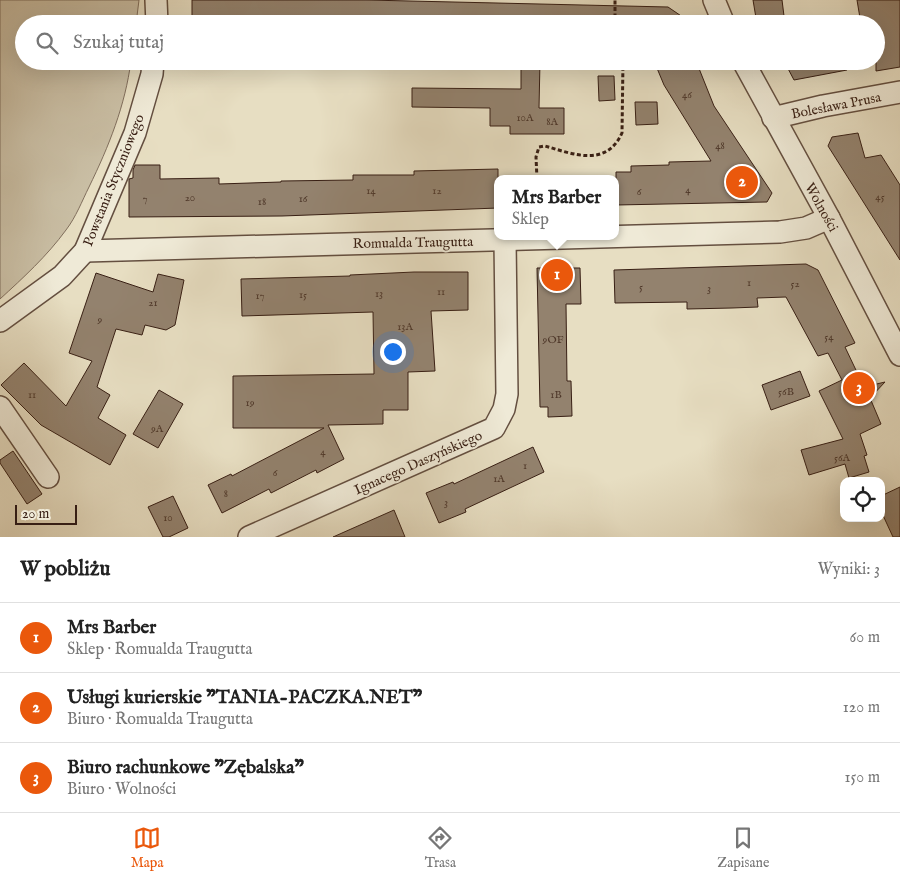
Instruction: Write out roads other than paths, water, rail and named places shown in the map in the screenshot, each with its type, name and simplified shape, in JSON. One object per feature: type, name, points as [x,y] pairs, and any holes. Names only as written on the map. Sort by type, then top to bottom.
[{"type":"street","points":[[156,0],[156,15]]},
{"type":"street","points":[[714,0],[720,15]]},
{"type":"street","name":"Powstania Styczniowego","points":[[0,321],[62,276],[85,251],[135,133],[152,70]]},
{"type":"street","name":"Wolności","points":[[748,70],[829,218],[900,354]]},
{"type":"street","name":"Bolesława Prusa","points":[[773,118],[823,106],[900,92]]},
{"type":"street","name":"Romualda Traugutta","points":[[619,237],[780,232],[806,228],[829,218]]},
{"type":"street","name":"Romualda Traugutta","points":[[85,251],[505,240]]},
{"type":"street","name":"Ignacego Daszyńskiego","points":[[249,537],[494,428],[504,409],[507,394],[505,240]]},
{"type":"street","points":[[0,407],[48,477]]},
{"type":"place","name":"Usługi kurierskie \"TANIA-PACZKA.NET\"","points":[[742,182]]},
{"type":"place","name":"Mrs Barber","points":[[557,275]]},
{"type":"place","name":"Biuro rachunkowe \"Zębalska\"","points":[[859,388]]}]
